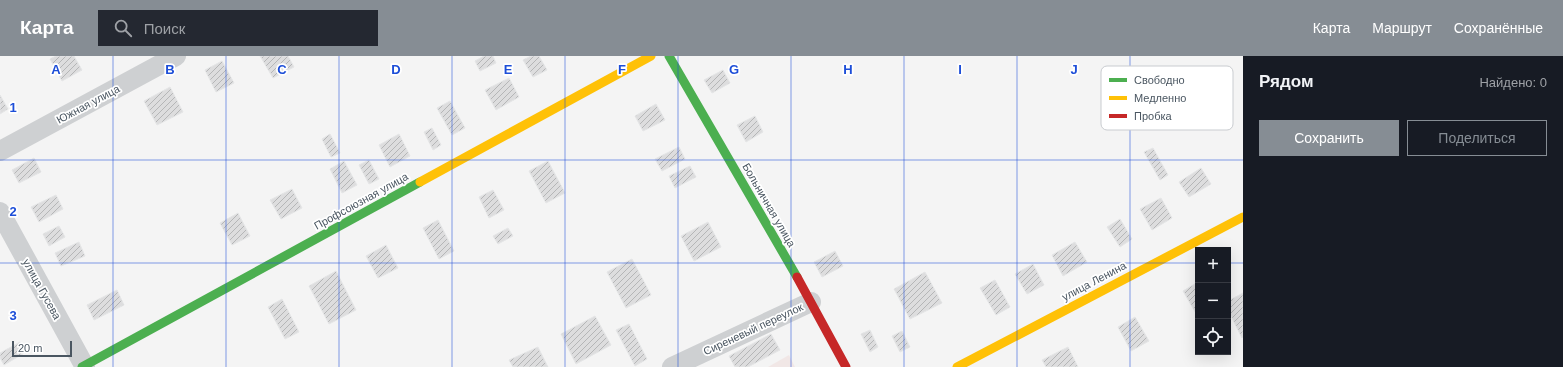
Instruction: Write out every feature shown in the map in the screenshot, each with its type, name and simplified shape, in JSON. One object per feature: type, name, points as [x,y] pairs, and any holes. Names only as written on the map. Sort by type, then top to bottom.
[{"type":"street","name":"Южная улица","points":[[0,151],[176,56]]},
{"type":"street","name":"Профсоюзная улица","points":[[84,367],[651,56]]},
{"type":"street","name":"Больничная улица","points":[[669,56],[812,302],[846,367]]},
{"type":"street","name":"улица Гусева","points":[[0,212],[84,367]]},
{"type":"street","name":"улица Ленина","points":[[957,367],[1243,217]]},
{"type":"street","name":"Сиреневый переулок","points":[[672,367],[812,302]]},
{"type":"shaded area","points":[[789,355],[795,367],[768,367]]},
{"type":"building","points":[[56,56],[74,56],[82,70],[62,81],[50,59]]},
{"type":"building","points":[[260,56],[288,56],[294,67],[273,78]]},
{"type":"building","points":[[484,56],[493,56],[496,63],[480,71],[475,61]]},
{"type":"building","points":[[531,56],[539,56],[547,70],[533,77],[523,60]]},
{"type":"building","points":[[222,61],[234,83],[216,92],[205,70]]},
{"type":"building","points":[[723,70],[730,83],[712,93],[704,80]]},
{"type":"building","points":[[509,78],[519,97],[496,110],[485,90]]},
{"type":"building","points":[[170,87],[183,112],[157,125],[144,101]]},
{"type":"building","points":[[0,95],[8,109],[0,114]]},
{"type":"building","points":[[450,101],[465,128],[452,135],[437,108]]},
{"type":"building","points":[[656,104],[665,120],[643,131],[635,116]]},
{"type":"building","points":[[755,116],[763,132],[746,142],[737,125]]},
{"type":"building","points":[[432,128],[441,145],[433,150],[424,132]]},
{"type":"building","points":[[330,134],[340,153],[331,157],[322,139]]},
{"type":"building","points":[[399,134],[410,156],[390,167],[379,145]]},
{"type":"building","points":[[679,147],[685,159],[662,171],[655,159]]},
{"type":"building","points":[[1153,148],[1168,175],[1160,180],[1144,152]]},
{"type":"building","points":[[34,158],[41,172],[19,183],[12,170]]},
{"type":"building","points":[[369,160],[379,179],[369,184],[359,165]]},
{"type":"building","points":[[344,161],[357,185],[342,193],[330,169]]},
{"type":"building","points":[[548,161],[565,193],[546,203],[529,171]]},
{"type":"building","points":[[690,166],[696,177],[675,188],[669,176]]},
{"type":"building","points":[[1201,168],[1211,184],[1189,197],[1179,182]]},
{"type":"building","points":[[292,189],[302,208],[281,219],[270,200]]},
{"type":"building","points":[[493,190],[504,210],[489,218],[479,197]]},
{"type":"building","points":[[56,195],[63,209],[39,222],[31,207]]},
{"type":"building","points":[[1161,198],[1172,218],[1152,230],[1140,209]]},
{"type":"building","points":[[238,213],[250,236],[232,245],[220,223]]},
{"type":"building","points":[[1120,219],[1132,239],[1120,247],[1107,227]]},
{"type":"building","points":[[438,220],[454,251],[439,259],[423,228]]},
{"type":"building","points":[[708,222],[721,247],[694,261],[681,236]]},
{"type":"building","points":[[59,226],[65,237],[49,246],[43,234]]},
{"type":"building","points":[[508,228],[513,236],[498,244],[493,236]]},
{"type":"building","points":[[79,242],[85,256],[61,266],[55,253]]},
{"type":"building","points":[[1075,242],[1087,262],[1063,276],[1052,255]]},
{"type":"building","points":[[386,245],[398,268],[378,278],[366,256]]},
{"type":"building","points":[[835,251],[843,266],[822,277],[814,262]]},
{"type":"building","points":[[632,259],[651,295],[626,308],[607,272]]},
{"type":"building","points":[[1033,264],[1044,285],[1027,294],[1015,274]]},
{"type":"building","points":[[336,271],[356,310],[329,324],[309,286]]},
{"type":"building","points":[[925,272],[942,303],[910,319],[894,289]]},
{"type":"building","points":[[995,280],[1010,307],[996,315],[980,288]]},
{"type":"building","points":[[1195,284],[1195,312],[1183,291]]},
{"type":"building","points":[[117,290],[124,305],[94,320],[87,305]]},
{"type":"building","points":[[1243,293],[1242,338],[1231,316],[1231,299]]},
{"type":"building","points":[[282,299],[299,332],[285,339],[268,307]]},
{"type":"building","points":[[595,316],[611,345],[576,364],[561,334]]},
{"type":"building","points":[[1135,317],[1149,341],[1131,351],[1118,327]]},
{"type":"building","points":[[629,324],[647,359],[635,366],[616,330]]},
{"type":"building","points":[[870,330],[878,347],[870,352],[861,334]]},
{"type":"building","points":[[902,331],[910,347],[900,352],[892,336]]},
{"type":"building","points":[[771,334],[780,350],[748,367],[735,367],[729,356]]},
{"type":"building","points":[[20,342],[26,352],[4,365],[0,358],[0,353]]},
{"type":"building","points":[[538,347],[548,367],[513,367],[509,360]]},
{"type":"building","points":[[1068,347],[1078,367],[1046,367],[1042,360]]},
{"type":"traffic: fast","points":[[669,56],[797,277]]},
{"type":"traffic: fast","points":[[82,367],[420,182]]},
{"type":"traffic: slow","points":[[420,182],[651,56]]},
{"type":"traffic: slow","points":[[957,367],[1243,217]]},
{"type":"traffic: jam","points":[[797,277],[846,367]]}]
